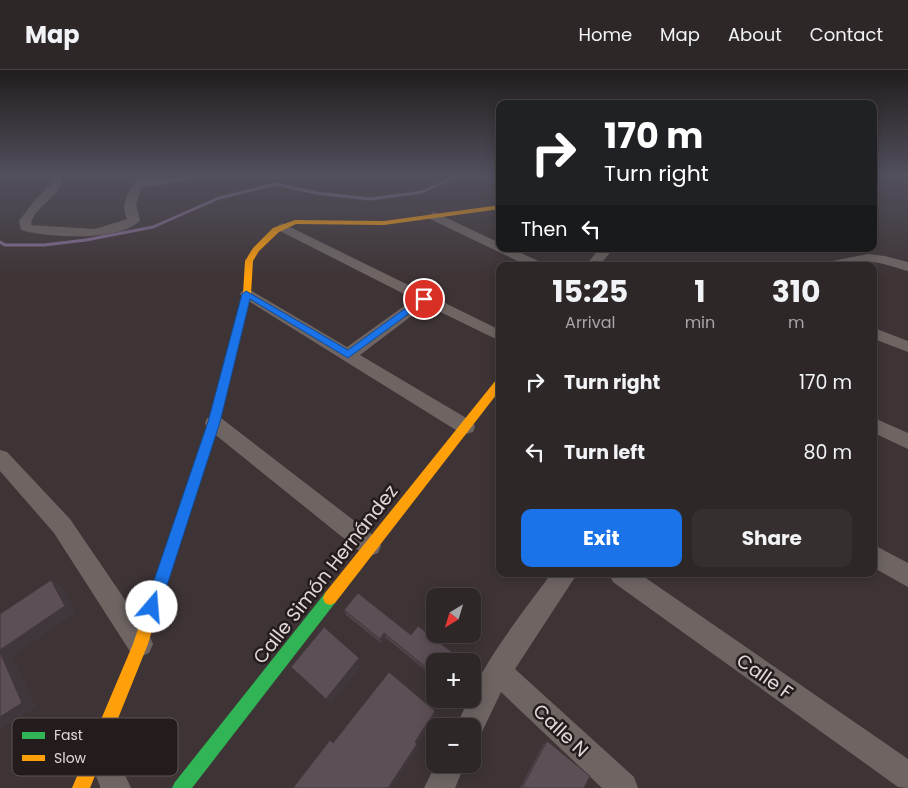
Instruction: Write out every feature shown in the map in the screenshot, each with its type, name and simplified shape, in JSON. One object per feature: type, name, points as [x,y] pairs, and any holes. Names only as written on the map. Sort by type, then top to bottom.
[{"type":"street","points":[[33,210],[24,221],[25,227],[34,230],[96,233],[130,224],[134,220],[131,216],[130,210]]},
{"type":"street","points":[[110,718],[140,644],[214,422],[246,294],[249,261],[265,241],[282,227],[295,222],[384,223],[482,210]]},
{"type":"street","points":[[434,216],[496,246]]},
{"type":"street","points":[[282,227],[496,334]]},
{"type":"street","points":[[509,252],[530,262]]},
{"type":"street","points":[[595,262],[604,252]]},
{"type":"street","points":[[844,262],[865,257],[889,260],[908,267]]},
{"type":"street","points":[[246,294],[466,427]]},
{"type":"street","points":[[348,355],[424,299]]},
{"type":"street","points":[[877,334],[908,347]]},
{"type":"street","name":"Calle Simón Hernández","points":[[180,788],[496,388]]},
{"type":"street","points":[[214,422],[370,546]]},
{"type":"street","points":[[877,426],[908,441]]},
{"type":"street","points":[[0,458],[62,526],[140,644]]},
{"type":"street","points":[[877,558],[908,576]]},
{"type":"street","points":[[474,718],[498,671],[563,577]]},
{"type":"street","name":"Calle F","points":[[625,577],[908,777]]},
{"type":"street","name":"Calle N","points":[[498,671],[623,788]]},
{"type":"street","points":[[439,788],[446,773]]},
{"type":"street","points":[[81,788],[86,776]]},
{"type":"street","points":[[110,776],[116,788]]},
{"type":"street","points":[[907,788],[908,783]]},
{"type":"building","points":[[51,580],[65,606],[0,650],[0,614]]},
{"type":"building","points":[[358,593],[411,635],[418,626],[426,632],[426,643],[440,643],[453,653],[426,653],[426,668],[384,633],[380,639],[344,610]]},
{"type":"building","points":[[324,627],[359,658],[326,699],[291,667]]},
{"type":"building","points":[[0,652],[22,703],[0,717]]},
{"type":"building","points":[[389,672],[426,703],[426,708],[431,708],[435,711],[430,718],[426,718],[426,725],[415,742],[417,744],[388,788],[293,788],[330,740],[333,743]]},
{"type":"building","points":[[547,741],[590,776],[584,788],[522,788]]},
{"type":"waterway","points":[[0,242],[5,245],[44,245],[86,240],[153,227],[193,210]]},
{"type":"traffic: fast","points":[[151,610],[219,405]]},
{"type":"traffic: fast","points":[[181,788],[330,598]]},
{"type":"traffic: slow","points":[[219,405],[247,294],[249,261],[256,250],[276,230],[295,222],[384,223],[482,210]]},
{"type":"traffic: slow","points":[[330,598],[496,388]]},
{"type":"traffic: slow","points":[[110,718],[140,644],[151,610]]},
{"type":"traffic: slow","points":[[81,788],[86,776]]},
{"type":"route","points":[[152,607],[214,422],[246,294],[348,355],[424,299]]}]
